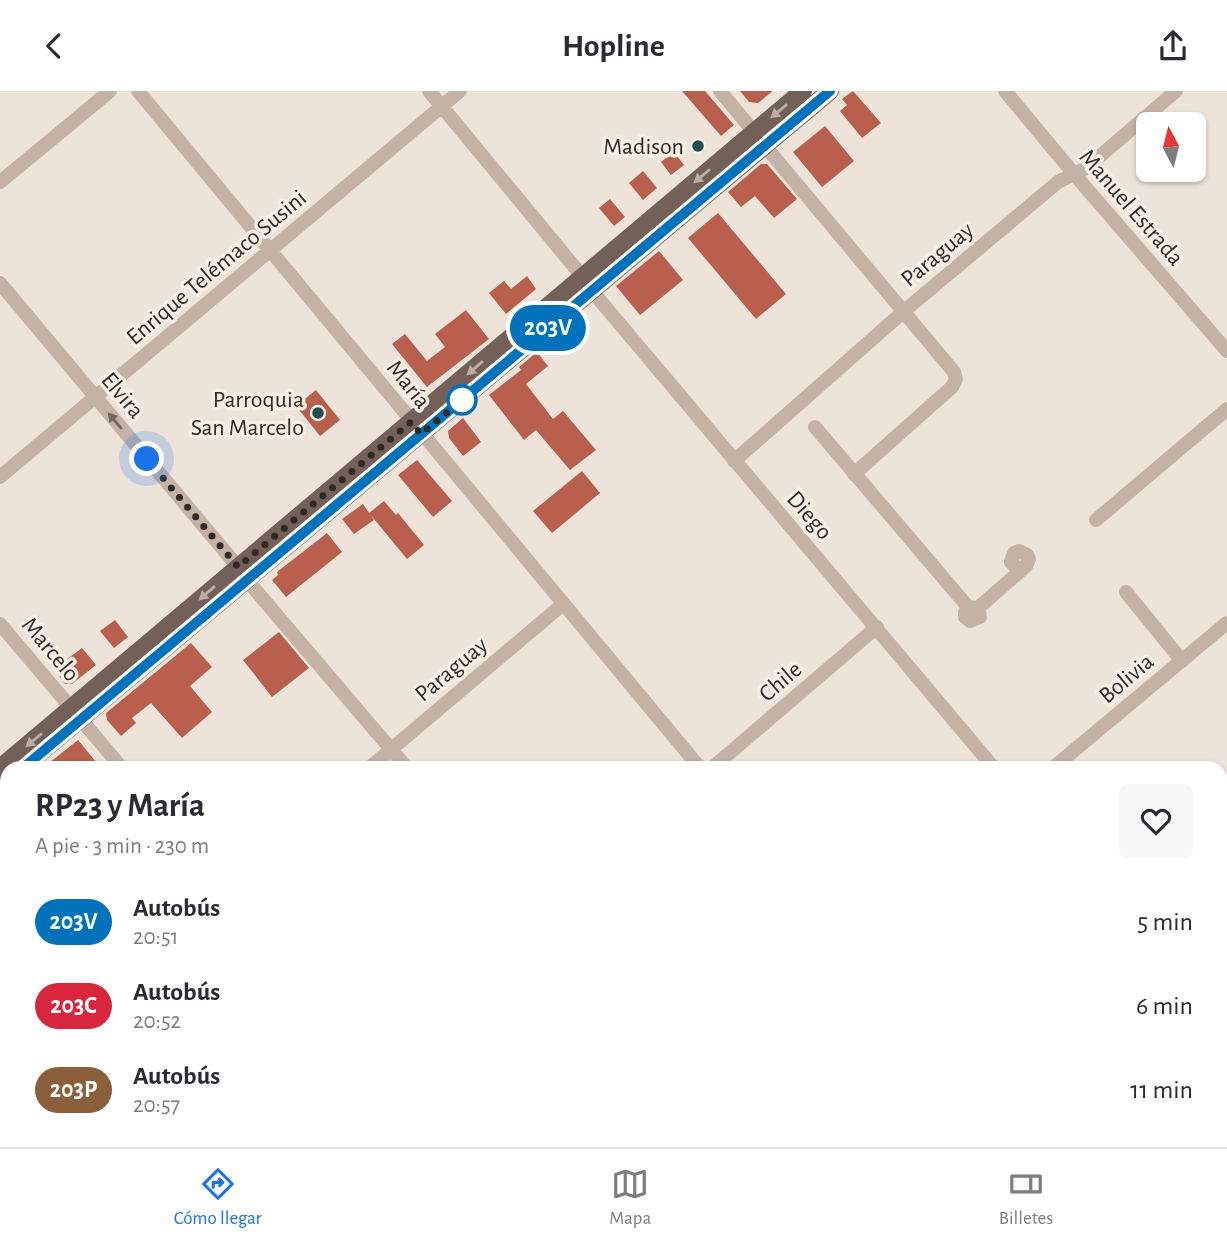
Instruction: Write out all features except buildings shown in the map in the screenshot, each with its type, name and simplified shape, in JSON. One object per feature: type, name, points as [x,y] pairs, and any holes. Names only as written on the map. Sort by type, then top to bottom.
[{"type":"main road","points":[[30,761],[77,714],[242,573],[416,428],[592,291],[760,139],[803,91]]},
{"type":"main road","points":[[416,428],[582,276],[760,139],[830,91]]},
{"type":"main road","points":[[10,761],[77,714]]},
{"type":"street","points":[[0,183],[110,91]]},
{"type":"street","name":"María","points":[[138,91],[694,761]]},
{"type":"street","points":[[429,91],[582,276]]},
{"type":"street","name":"Enrique Telémaco Susini","points":[[0,477],[460,91]]},
{"type":"street","points":[[720,91],[954,372],[956,379],[952,387],[854,474]]},
{"type":"street","name":"Manuel Estrada","points":[[1005,91],[1074,174],[1225,344]]},
{"type":"street","name":"Paraguay","points":[[734,461],[903,312],[1058,182],[1086,168],[1176,91]]},
{"type":"street","name":"Elvira","points":[[0,283],[401,761]]},
{"type":"street","name":"Diego","points":[[592,291],[988,761]]},
{"type":"street","points":[[1096,520],[1227,409]]},
{"type":"street","points":[[815,427],[973,608],[1019,571]]},
{"type":"street","points":[[1126,592],[1182,661]]},
{"type":"street","name":"Paraguay","points":[[378,761],[562,605]]},
{"type":"street","name":"Bolivia","points":[[1061,761],[1227,623]]},
{"type":"street","name":"Marcelo","points":[[0,624],[116,761]]},
{"type":"street","name":"Chile","points":[[720,761],[877,627]]},
{"type":"bus line","name":"203V","points":[[31,761],[830,91]]},
{"type":"place","name":"Madison","points":[[698,146]]},
{"type":"place","name":"Parroquia San Marcelo","points":[[318,413]]},
{"type":"route","points":[[147,459],[238,567],[411,422],[421,434],[462,400]]}]
